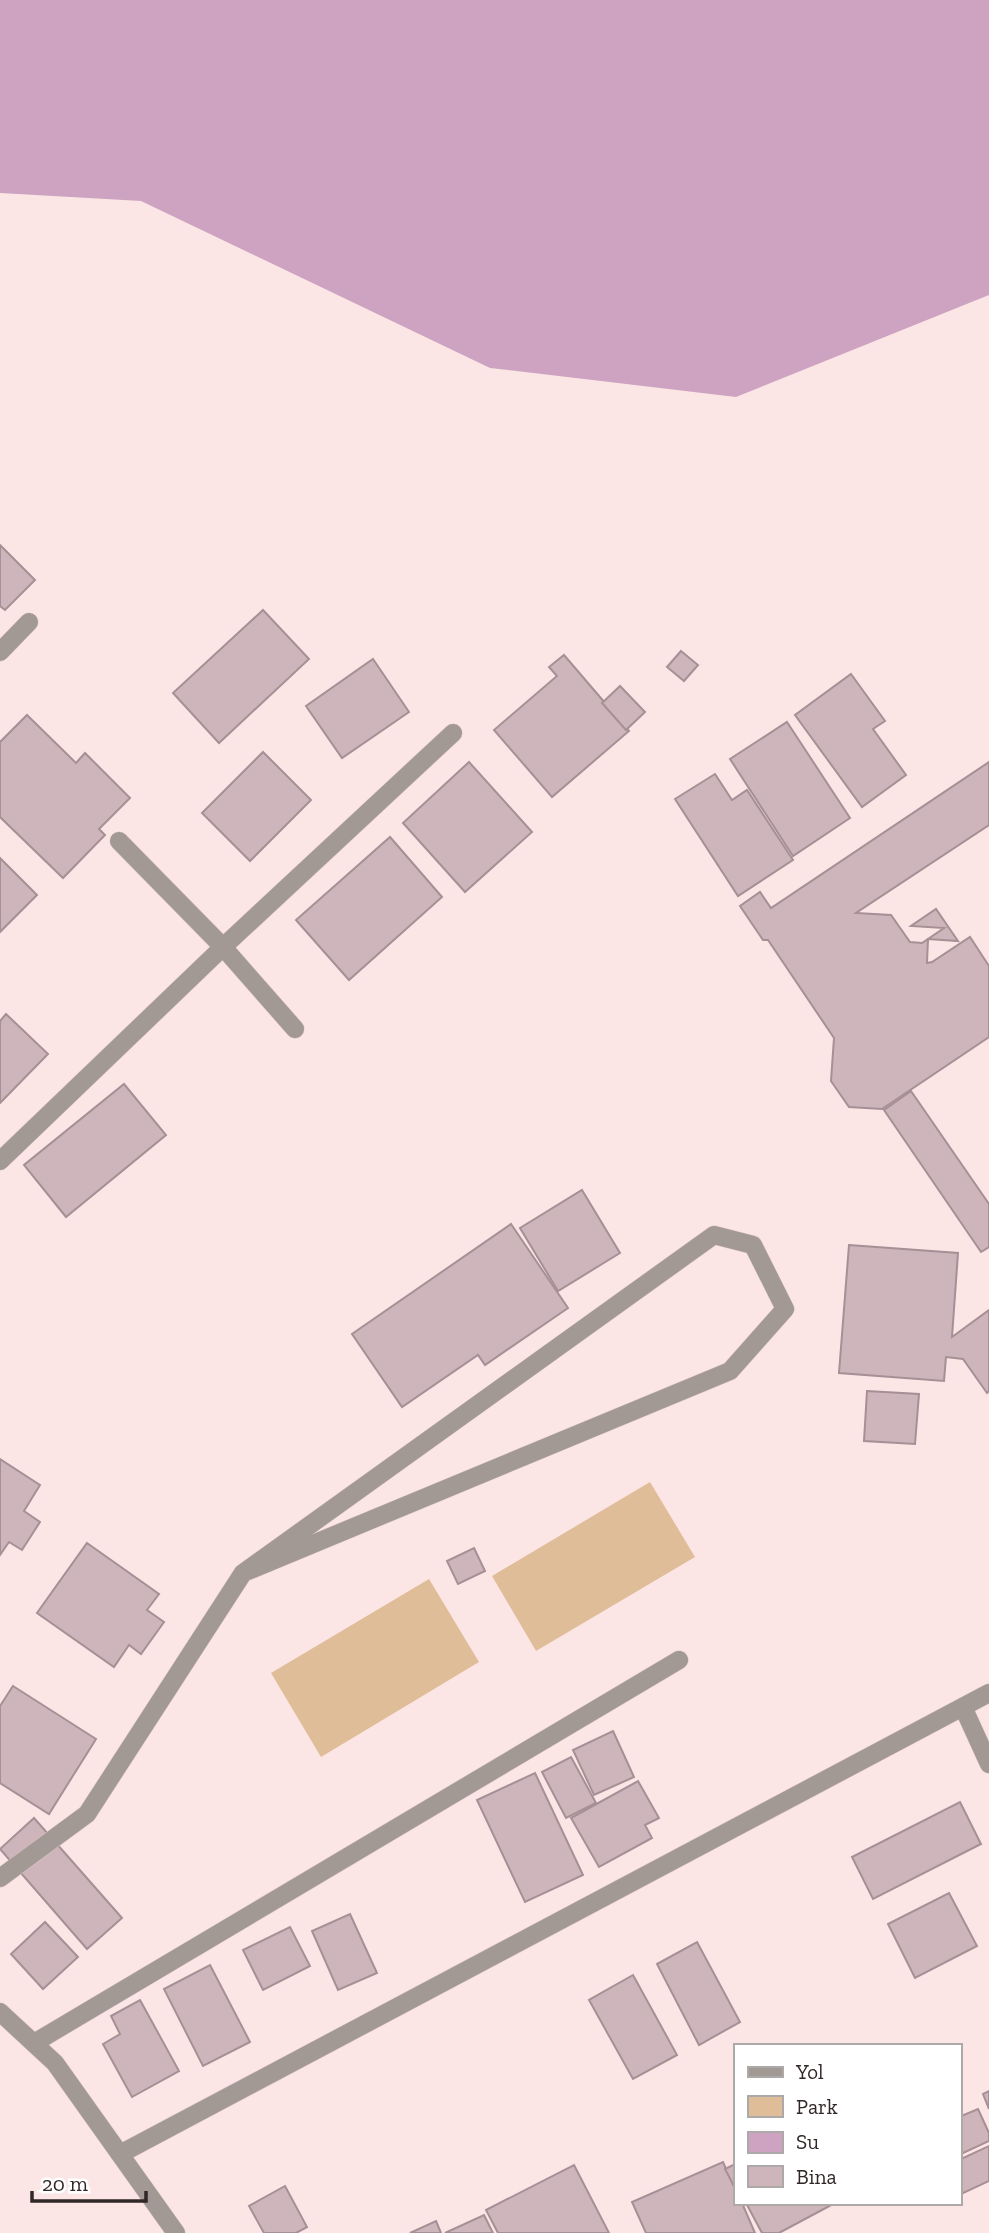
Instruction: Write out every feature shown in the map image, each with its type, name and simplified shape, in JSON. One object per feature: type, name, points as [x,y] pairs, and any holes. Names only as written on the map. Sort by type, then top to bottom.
[{"type":"street","points":[[0,652],[29,622]]},
{"type":"street","points":[[0,1161],[223,947],[453,733]]},
{"type":"street","points":[[119,841],[223,947],[295,1029]]},
{"type":"street","points":[[0,1878],[88,1814],[243,1573],[714,1235],[753,1245],[785,1309],[730,1371],[243,1573]]},
{"type":"street","points":[[34,2043],[679,1660]]},
{"type":"street","points":[[120,2154],[989,1693]]},
{"type":"street","points":[[963,1707],[989,1764]]},
{"type":"street","points":[[0,2012],[55,2063],[176,2233]]},
{"type":"green space","points":[[650,1482],[695,1557],[536,1651],[492,1576]]},
{"type":"green space","points":[[429,1579],[479,1662],[321,1757],[271,1673]]},
{"type":"water","points":[[0,0],[989,0],[989,295],[736,397],[490,368],[141,201],[0,193]]},
{"type":"building","points":[[0,545],[35,580],[5,610],[0,606]]},
{"type":"building","points":[[263,610],[309,659],[219,743],[173,693]]},
{"type":"building","points":[[681,651],[698,665],[684,681],[667,667]]},
{"type":"building","points":[[564,655],[629,731],[552,797],[494,730],[557,676],[549,667]]},
{"type":"building","points":[[373,659],[409,712],[342,758],[306,706]]},
{"type":"building","points":[[851,674],[885,721],[873,729],[906,775],[862,807],[795,715]]},
{"type":"building","points":[[620,686],[645,712],[626,730],[602,703]]},
{"type":"building","points":[[27,715],[76,763],[85,753],[130,798],[99,829],[105,835],[63,878],[0,817],[0,742]]},
{"type":"building","points":[[787,722],[850,818],[793,856],[730,759]]},
{"type":"building","points":[[263,752],[311,800],[250,861],[202,813]]},
{"type":"building","points":[[469,762],[532,832],[465,892],[403,823]]},
{"type":"building","points":[[989,762],[989,825],[856,913],[891,915],[910,942],[922,943],[944,928],[911,926],[936,909],[958,941],[928,939],[927,963],[970,937],[989,966],[989,1037],[882,1109],[849,1107],[831,1081],[834,1038],[768,940],[763,940],[740,906],[760,892],[771,908]]},
{"type":"building","points":[[715,774],[732,800],[747,790],[793,860],[738,896],[675,799]]},
{"type":"building","points":[[390,837],[442,897],[349,980],[296,920]]},
{"type":"building","points":[[0,858],[37,895],[0,932]]},
{"type":"building","points":[[6,1014],[48,1054],[0,1103],[0,1021]]},
{"type":"building","points":[[124,1084],[166,1135],[66,1217],[24,1165]]},
{"type":"building","points":[[911,1091],[989,1204],[989,1247],[981,1252],[884,1110]]},
{"type":"building","points":[[582,1190],[620,1253],[558,1291],[520,1228]]},
{"type":"building","points":[[511,1224],[568,1308],[485,1365],[478,1355],[402,1407],[352,1334]]},
{"type":"building","points":[[849,1245],[958,1253],[952,1337],[989,1310],[987,1393],[963,1359],[946,1357],[944,1381],[839,1373]]},
{"type":"building","points":[[867,1391],[919,1394],[915,1444],[864,1441]]},
{"type":"building","points":[[0,1459],[40,1485],[24,1511],[40,1522],[22,1550],[9,1542],[0,1555]]},
{"type":"building","points":[[87,1543],[159,1594],[147,1610],[164,1622],[141,1654],[129,1645],[114,1667],[37,1613]]},
{"type":"building","points":[[474,1548],[485,1571],[458,1584],[447,1561]]},
{"type":"building","points":[[13,1686],[96,1739],[49,1814],[0,1783],[0,1706]]},
{"type":"building","points":[[613,1731],[634,1777],[594,1795],[573,1750]]},
{"type":"building","points":[[571,1757],[596,1803],[566,1818],[542,1772]]},
{"type":"building","points":[[535,1773],[583,1875],[525,1902],[477,1800]]},
{"type":"building","points":[[638,1781],[659,1818],[645,1825],[652,1838],[599,1867],[571,1818]]},
{"type":"building","points":[[960,1802],[981,1844],[873,1899],[852,1857]]},
{"type":"building","points":[[34,1818],[122,1918],[87,1949],[0,1849]]},
{"type":"building","points":[[949,1893],[977,1946],[915,1978],[888,1924]]},
{"type":"building","points":[[350,1914],[377,1973],[338,1990],[312,1931]]},
{"type":"building","points":[[45,1922],[78,1957],[43,1989],[11,1954]]},
{"type":"building","points":[[290,1927],[310,1966],[263,1990],[243,1950]]},
{"type":"building","points":[[697,1942],[740,2022],[699,2045],[657,1964]]},
{"type":"building","points":[[210,1965],[250,2042],[203,2066],[164,1989]]},
{"type":"building","points":[[633,1975],[677,2055],[633,2079],[589,2000]]},
{"type":"building","points":[[140,2000],[179,2071],[132,2097],[103,2044],[120,2034],[111,2016]]},
{"type":"building","points":[[989,2091],[989,2109],[983,2094]]},
{"type":"building","points":[[978,2109],[989,2133],[989,2141],[961,2154],[961,2116]]},
{"type":"building","points":[[989,2146],[989,2181],[961,2194],[961,2159]]},
{"type":"building","points":[[723,2162],[734,2187],[734,2205],[743,2205],[755,2233],[646,2233],[632,2202]]},
{"type":"building","points":[[734,2164],[734,2186],[725,2169]]},
{"type":"building","points":[[574,2165],[609,2233],[498,2233],[486,2210]]},
{"type":"building","points":[[285,2186],[307,2227],[296,2233],[264,2233],[249,2206]]},
{"type":"building","points":[[747,2205],[831,2205],[779,2233],[762,2233]]},
{"type":"building","points":[[484,2215],[493,2233],[445,2233]]},
{"type":"building","points":[[436,2221],[441,2233],[410,2233]]}]
